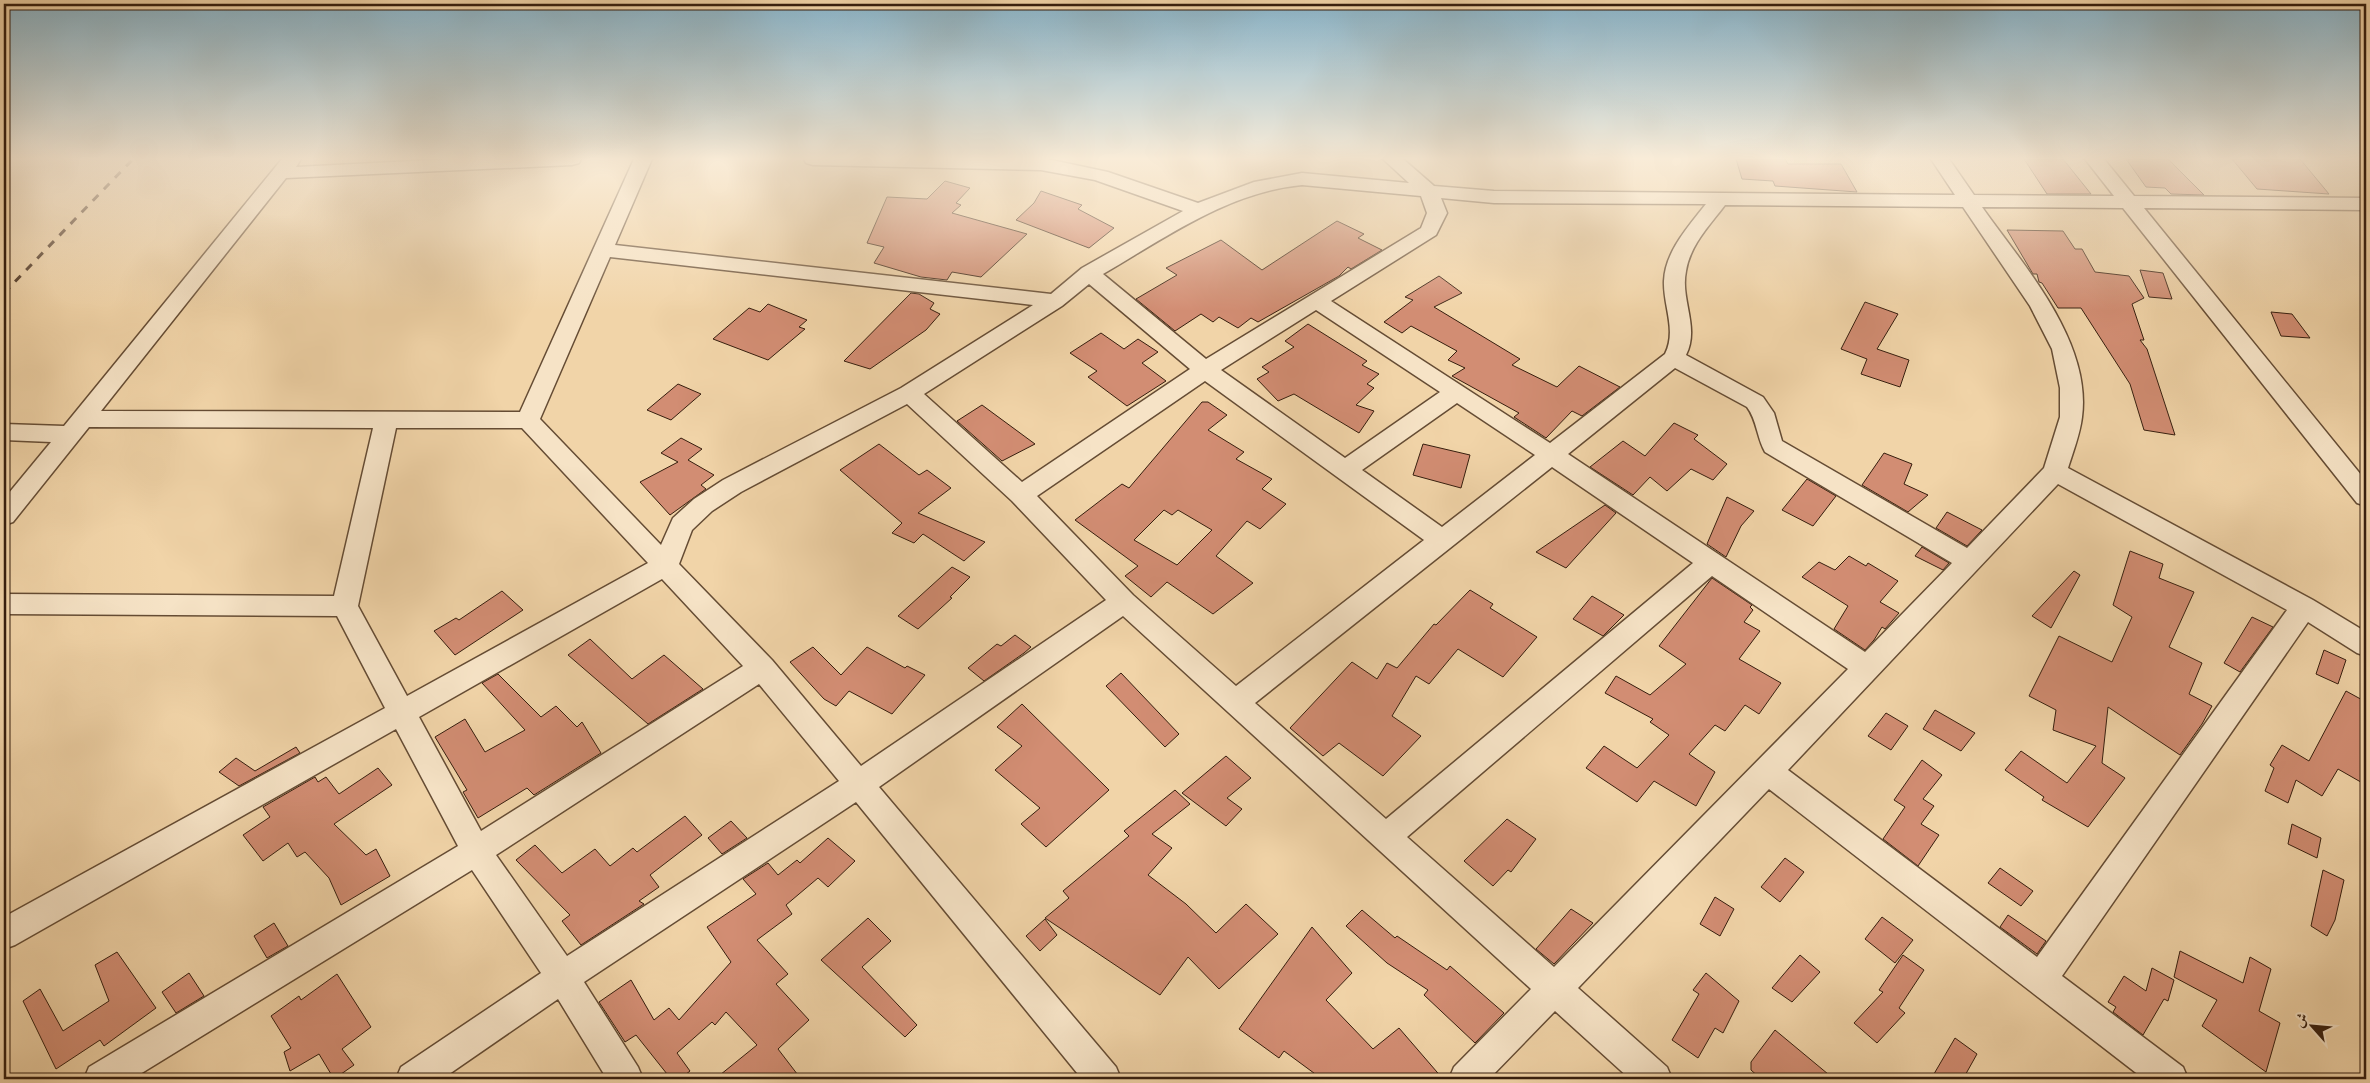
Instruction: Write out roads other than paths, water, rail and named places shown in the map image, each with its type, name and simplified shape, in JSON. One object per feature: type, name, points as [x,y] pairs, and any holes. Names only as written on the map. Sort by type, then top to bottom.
[{"type":"street","points":[[4,516],[252,210]]},
{"type":"street","points":[[528,420],[621,210]]},
{"type":"street","points":[[4,934],[666,564],[682,525],[703,505],[732,486],[909,393],[1055,302],[1089,273],[1200,210]]},
{"type":"street","points":[[1021,495],[1205,370],[1429,232],[1437,213],[1436,210]]},
{"type":"street","points":[[1236,702],[1674,358],[1680,349],[1682,335],[1674,274],[1678,259],[1712,210]]},
{"type":"street","points":[[1466,1079],[1768,771],[2055,472],[2071,417],[2071,388],[2064,349],[2040,305],[1973,210]]},
{"type":"street","points":[[2133,210],[2366,497]]},
{"type":"street","points":[[603,250],[1055,302]]},
{"type":"street","points":[[1089,273],[1205,370],[1443,541]]},
{"type":"street","points":[[1317,301],[1552,455],[1867,668]]},
{"type":"street","points":[[1674,358],[1755,402],[1763,410],[1767,422],[1766,434],[1773,446],[1969,561]]},
{"type":"street","points":[[1345,470],[1457,392]]},
{"type":"street","points":[[909,393],[1021,495],[1124,602],[1655,1079]]},
{"type":"street","points":[[386,420],[346,606],[476,851],[563,977],[626,1079]]},
{"type":"street","points":[[4,432],[77,426],[386,420],[528,420],[666,564],[762,668],[1104,1079]]},
{"type":"street","points":[[2055,472],[2304,607],[2366,645]]},
{"type":"street","points":[[1386,837],[1711,562]]},
{"type":"street","points":[[413,1079],[563,977],[859,784],[1124,602]]},
{"type":"street","points":[[4,604],[346,606]]},
{"type":"street","points":[[2040,980],[2304,607]]},
{"type":"street","points":[[101,1079],[476,851],[762,668]]},
{"type":"street","points":[[1768,771],[2171,1079]]},
{"type":"railway","points":[[4,293],[84,210]]}]
